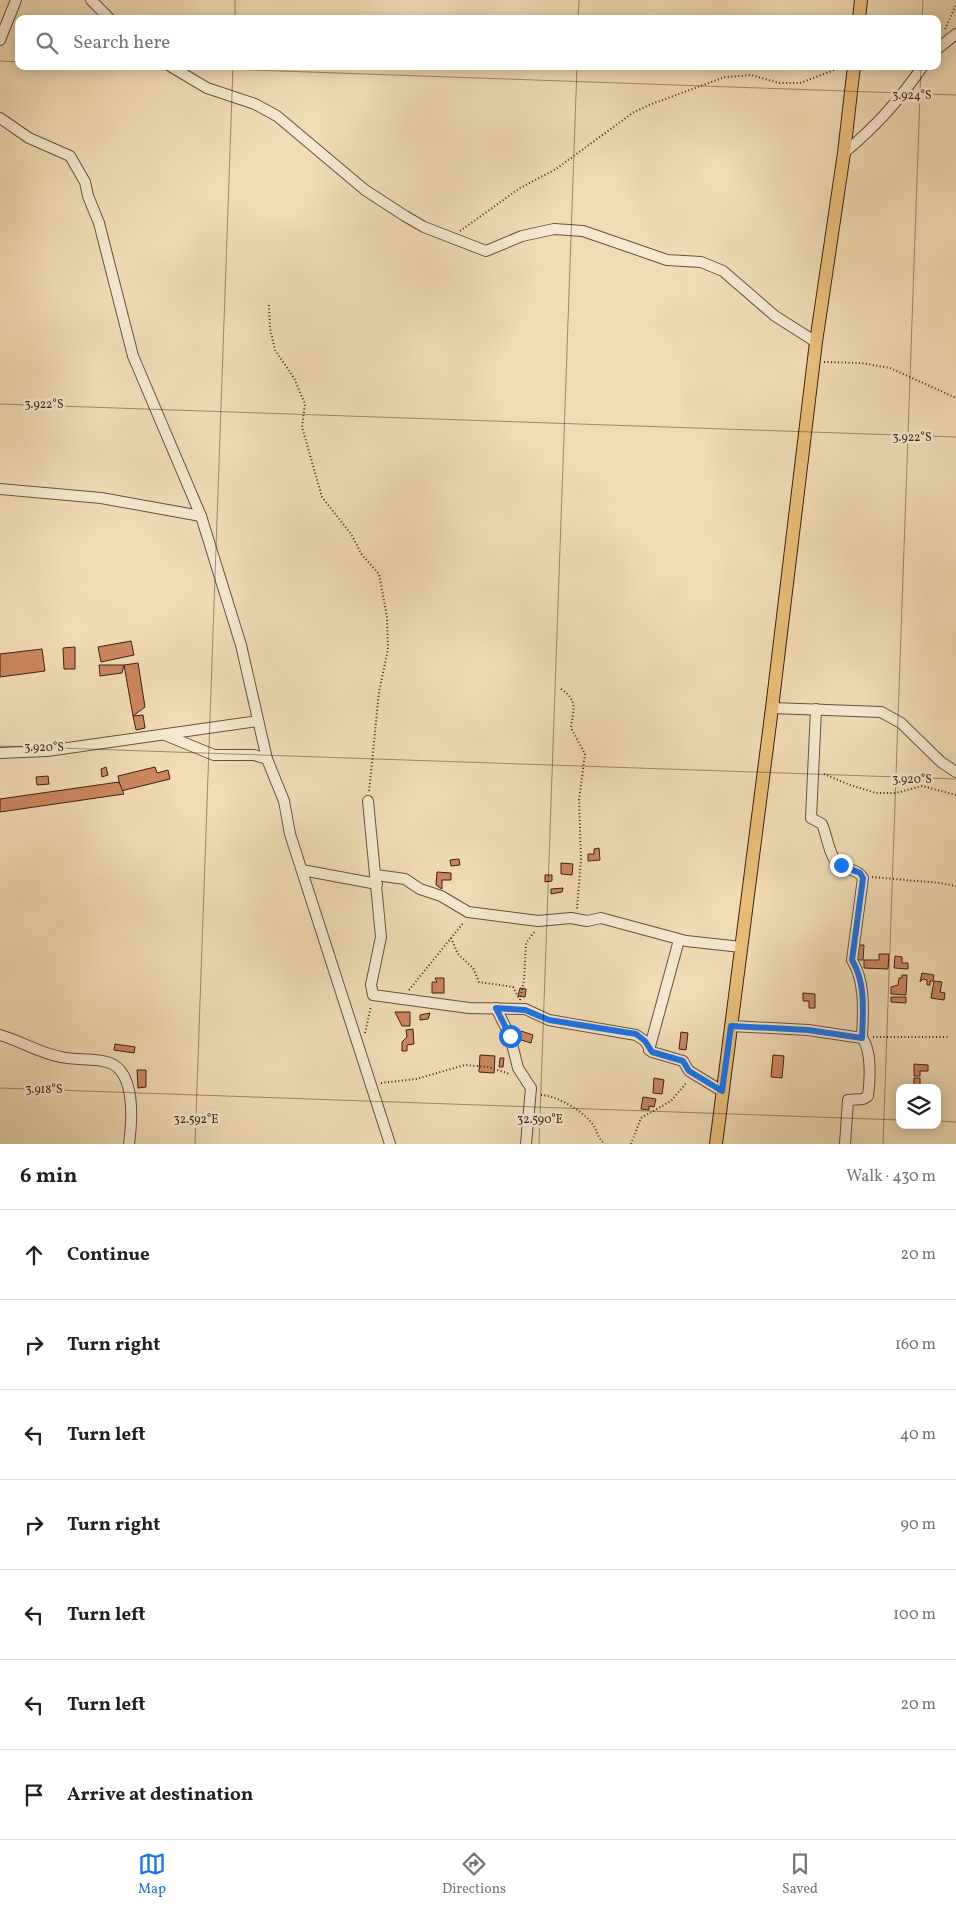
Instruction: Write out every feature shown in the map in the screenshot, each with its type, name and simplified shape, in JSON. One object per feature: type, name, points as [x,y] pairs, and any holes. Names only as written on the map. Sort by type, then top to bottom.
[{"type":"main road","points":[[859,15],[861,0]]},
{"type":"main road","points":[[716,1144],[772,708],[816,342],[844,153],[854,70]]},
{"type":"street","points":[[0,40],[16,0]]},
{"type":"street","points":[[91,0],[106,15]]},
{"type":"street","points":[[941,45],[956,34]]},
{"type":"street","points":[[177,70],[207,88],[254,104],[277,116],[365,190],[424,227],[486,251],[539,230],[554,228],[583,231],[653,257],[667,260],[701,262],[723,272],[760,305],[816,342]]},
{"type":"street","points":[[844,153],[879,123],[895,106],[919,70]]},
{"type":"street","points":[[0,118],[29,138],[70,156],[85,182],[88,196],[99,224],[133,356],[201,516],[241,645],[267,759],[284,802],[290,834],[390,1144]]},
{"type":"street","points":[[0,490],[101,498],[201,516]]},
{"type":"street","points":[[772,708],[881,712],[901,723],[941,762],[956,772]]},
{"type":"street","points":[[816,709],[811,818],[822,824],[826,841],[838,864],[862,876],[852,960],[857,968],[862,993],[862,1038]]},
{"type":"street","points":[[0,753],[47,751],[258,721]]},
{"type":"street","points":[[163,735],[214,755],[254,754],[267,759]]},
{"type":"street","points":[[368,802],[381,937],[371,984],[373,995],[398,1000],[525,1010],[549,1020],[636,1034],[645,1041],[649,1050],[683,1061],[693,1074],[722,1091]]},
{"type":"street","points":[[302,870],[318,874],[405,880],[420,889],[441,896],[468,912],[542,921],[577,919],[587,921],[601,918],[678,940],[740,947]]},
{"type":"street","points":[[307,886],[318,874]]},
{"type":"street","points":[[649,1050],[678,940]]},
{"type":"street","points":[[496,1008],[510,1036],[516,1060],[531,1088],[526,1144]]},
{"type":"street","points":[[731,1026],[808,1030],[862,1038],[866,1042],[868,1096],[863,1099],[848,1100],[845,1144]]},
{"type":"street","points":[[0,1035],[63,1058],[93,1059],[112,1064],[122,1073],[130,1090],[129,1144]]},
{"type":"path","points":[[941,41],[948,20],[956,5]]},
{"type":"path","points":[[452,237],[520,188],[556,169],[634,112],[649,105],[726,77],[751,75],[779,83],[800,83],[834,70]]},
{"type":"path","points":[[269,305],[275,350],[294,378],[305,404],[302,427],[322,497],[351,534],[362,555],[379,574],[386,617],[388,649],[379,692],[368,802]]},
{"type":"path","points":[[814,362],[862,363],[890,368],[956,398]]},
{"type":"path","points":[[561,688],[572,699],[574,710],[570,728],[585,754],[579,800],[581,859],[577,919]]},
{"type":"path","points":[[814,771],[876,793],[896,793],[922,786],[956,795]]},
{"type":"path","points":[[862,876],[956,886]]},
{"type":"path","points":[[398,1000],[414,986],[423,972],[452,938],[468,912]]},
{"type":"path","points":[[452,938],[458,954],[473,968],[479,982],[512,987],[520,1002],[524,980],[526,943],[542,921]]},
{"type":"path","points":[[365,1033],[373,995]]},
{"type":"path","points":[[862,1038],[950,1037]]},
{"type":"path","points":[[371,1084],[416,1079],[465,1065],[488,1067],[524,1077]]},
{"type":"path","points":[[631,1144],[641,1118],[671,1101],[693,1074]]},
{"type":"path","points":[[531,1088],[541,1095],[555,1097],[586,1117],[592,1122],[605,1144]]},
{"type":"building","points":[[131,641],[134,655],[101,662],[98,647]]},
{"type":"building","points":[[75,647],[75,669],[64,669],[63,648]]},
{"type":"building","points":[[42,649],[45,671],[0,677],[0,654]]},
{"type":"building","points":[[138,663],[145,707],[133,716],[124,665]]},
{"type":"building","points":[[99,665],[124,665],[122,673],[100,676]]},
{"type":"building","points":[[143,715],[145,728],[136,730],[133,716]]},
{"type":"building","points":[[106,767],[108,775],[102,777],[101,769]]},
{"type":"building","points":[[155,767],[157,773],[168,770],[170,779],[121,791],[118,776]]},
{"type":"building","points":[[48,776],[49,784],[37,785],[36,777]]},
{"type":"building","points":[[119,782],[124,794],[0,812],[0,799]]},
{"type":"building","points":[[599,848],[600,860],[588,861],[588,854],[594,854],[594,849]]},
{"type":"building","points":[[459,859],[460,865],[451,866],[450,860]]},
{"type":"building","points":[[561,863],[573,864],[572,875],[561,874]]},
{"type":"building","points":[[437,872],[451,873],[451,880],[442,880],[442,889],[436,885]]},
{"type":"building","points":[[545,875],[552,875],[552,881],[545,882]]},
{"type":"building","points":[[563,888],[562,892],[551,894],[551,889]]},
{"type":"building","points":[[857,945],[864,945],[863,960],[856,960]]},
{"type":"building","points":[[879,954],[889,954],[888,969],[864,968],[864,960],[879,960]]},
{"type":"building","points":[[895,956],[902,957],[902,963],[908,963],[908,969],[894,968]]},
{"type":"building","points":[[922,973],[934,975],[930,985],[927,985],[927,980],[923,979],[920,982]]},
{"type":"building","points":[[902,975],[907,975],[906,995],[891,994],[891,987],[898,985],[899,978],[902,978]]},
{"type":"building","points":[[435,978],[444,978],[444,993],[432,993],[432,982],[437,982]]},
{"type":"building","points":[[934,981],[942,982],[940,992],[945,993],[944,1000],[931,998]]},
{"type":"building","points":[[520,988],[526,989],[525,997],[518,996]]},
{"type":"building","points":[[803,993],[815,994],[815,1008],[809,1008],[809,1001],[803,1001]]},
{"type":"building","points":[[891,997],[906,997],[906,1003],[891,1002]]},
{"type":"building","points":[[395,1012],[410,1012],[410,1026],[402,1026]]},
{"type":"building","points":[[430,1013],[428,1019],[420,1020],[420,1015]]},
{"type":"building","points":[[413,1029],[414,1044],[407,1045],[407,1051],[402,1051],[402,1042],[407,1037],[406,1030]]},
{"type":"building","points":[[521,1031],[533,1035],[531,1043],[518,1039]]},
{"type":"building","points":[[681,1032],[688,1033],[686,1050],[679,1049]]},
{"type":"building","points":[[115,1044],[135,1047],[134,1053],[114,1050]]},
{"type":"building","points":[[480,1055],[495,1056],[494,1073],[479,1072]]},
{"type":"building","points":[[773,1055],[784,1056],[782,1078],[771,1077]]},
{"type":"building","points":[[500,1058],[504,1058],[503,1067],[499,1067]]},
{"type":"building","points":[[914,1064],[928,1065],[928,1071],[920,1071],[920,1076],[914,1076]]},
{"type":"building","points":[[137,1070],[146,1070],[146,1087],[138,1088]]},
{"type":"building","points":[[654,1078],[664,1080],[662,1094],[653,1093]]},
{"type":"building","points":[[914,1078],[920,1078],[920,1084],[914,1084]]},
{"type":"building","points":[[643,1097],[656,1099],[654,1107],[649,1106],[649,1110],[641,1109]]},
{"type":"route","points":[[510,1036],[496,1008],[525,1010],[549,1020],[636,1034],[645,1041],[652,1052],[683,1061],[689,1071],[722,1091],[731,1026],[808,1030],[862,1038],[862,993],[857,968],[852,960],[863,878],[860,873],[841,865]]}]
